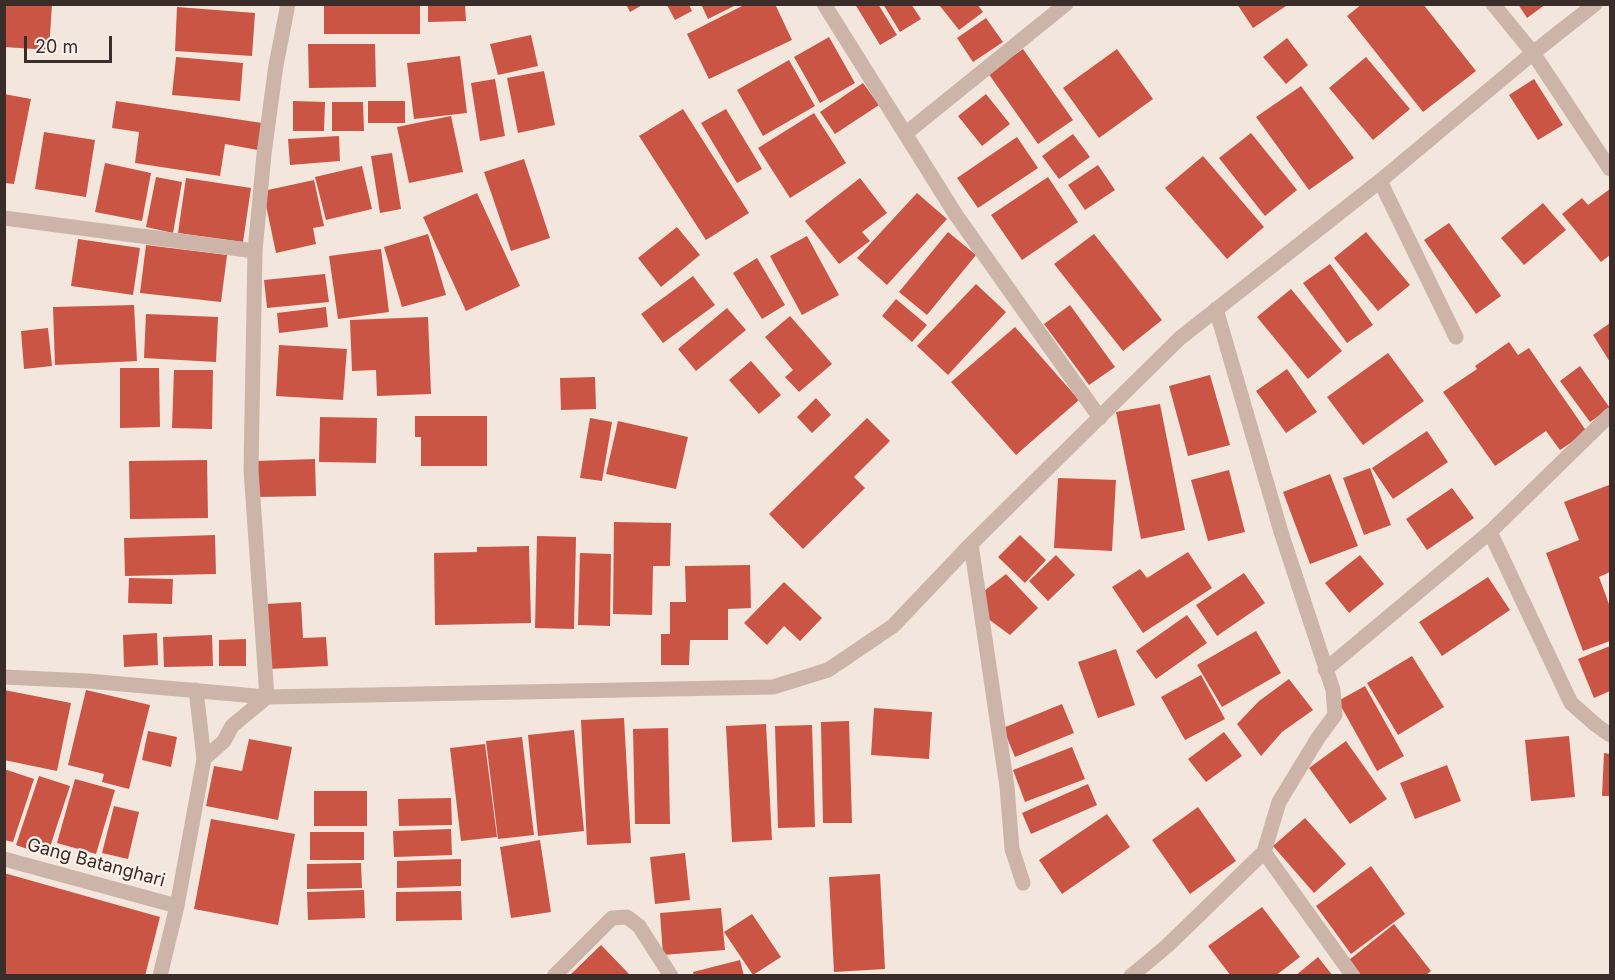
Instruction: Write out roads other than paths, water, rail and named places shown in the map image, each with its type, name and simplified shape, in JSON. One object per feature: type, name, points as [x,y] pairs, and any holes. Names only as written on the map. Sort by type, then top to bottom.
[{"type":"street","points":[[267,697],[251,470],[255,251],[264,154],[288,4]]},
{"type":"street","points":[[824,4],[956,215],[1100,418]]},
{"type":"street","points":[[905,134],[1066,4]]},
{"type":"street","points":[[1493,4],[1533,52],[1611,169]]},
{"type":"street","points":[[4,677],[88,681],[267,697],[773,687],[828,670],[893,626],[971,544],[1180,338],[1380,181],[1533,52],[1595,4]]},
{"type":"street","points":[[1380,181],[1456,337]]},
{"type":"street","points":[[4,218],[255,251]]},
{"type":"street","points":[[1131,975],[1167,946],[1264,852],[1279,802],[1318,738],[1335,715],[1333,690],[1281,532],[1216,309]]},
{"type":"street","points":[[1325,670],[1490,532],[1611,415]]},
{"type":"street","points":[[1490,532],[1571,703],[1611,735]]},
{"type":"street","points":[[971,544],[1007,787],[1012,849],[1023,883]]},
{"type":"street","points":[[160,975],[177,906],[204,759],[196,690]]},
{"type":"street","points":[[204,759],[224,741],[232,726],[267,697]]},
{"type":"street","points":[[1264,852],[1353,975]]},
{"type":"street","name":"Gang Batanghari","points":[[4,859],[177,906]]},
{"type":"street","points":[[554,975],[612,918],[627,917],[639,926],[671,975]]}]
